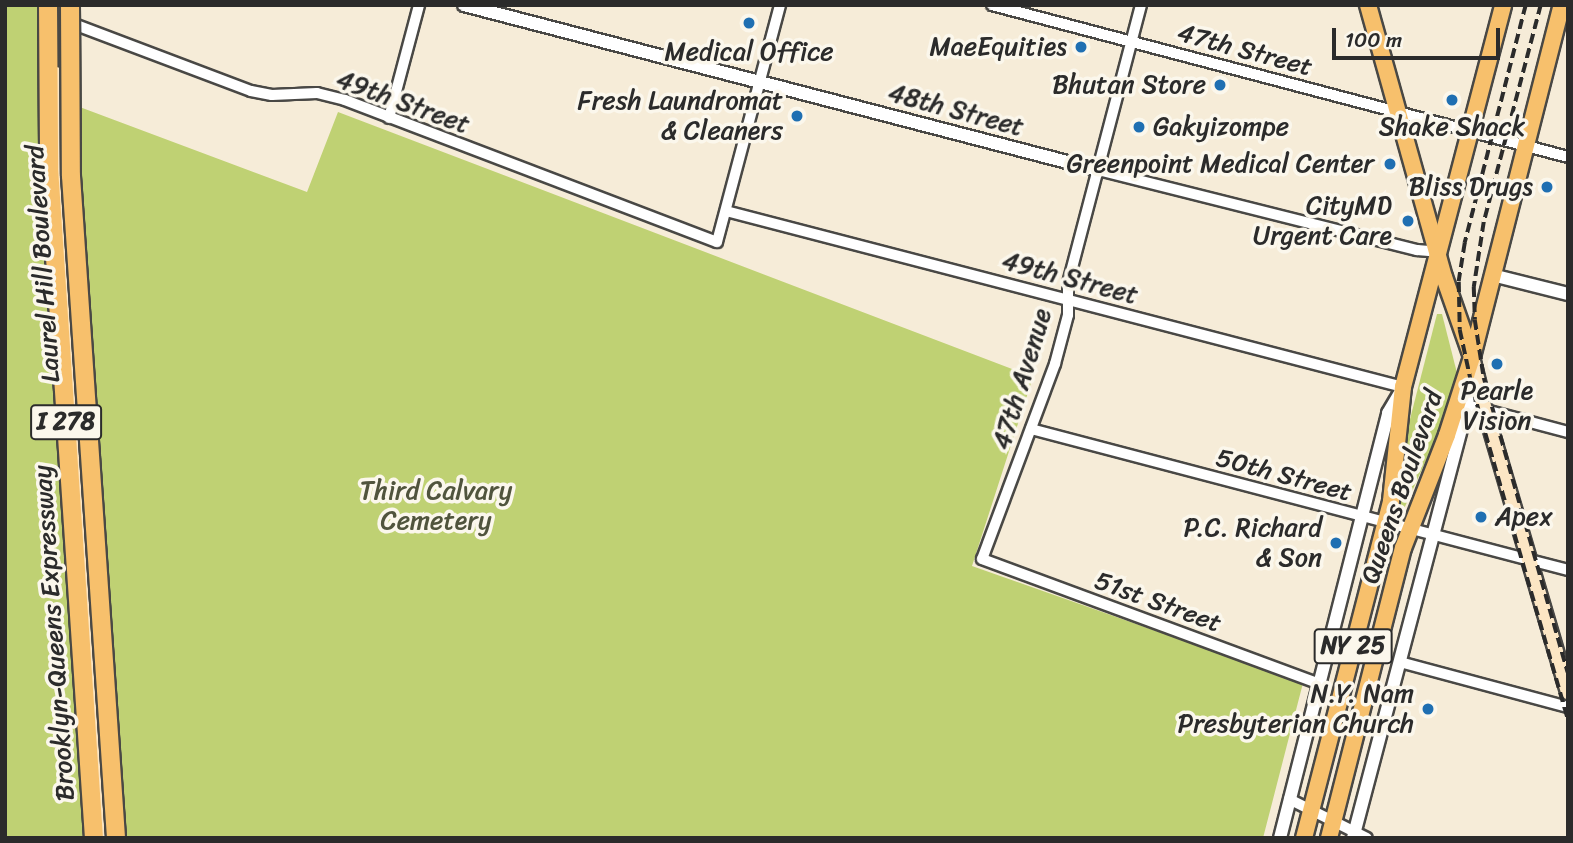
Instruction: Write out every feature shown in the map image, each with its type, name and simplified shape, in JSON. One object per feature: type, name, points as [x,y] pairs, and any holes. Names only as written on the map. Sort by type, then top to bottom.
[{"type":"highway","name":"Brooklyn-Queens Expressway","points":[[49,5],[49,168],[94,838]]},
{"type":"highway","name":"Brooklyn-Queens Expressway","points":[[72,11],[71,176],[116,838]]},
{"type":"main road","name":"Laurel Hill Boulevard","points":[[49,5],[106,838]]},
{"type":"main road","points":[[1368,5],[1463,339],[1472,357],[1485,410],[1568,692]]},
{"type":"main road","name":"Queens Boulevard","points":[[1304,838],[1395,478],[1403,387],[1503,5]]},
{"type":"main road","name":"Laurel Hill Boulevard","points":[[58,106],[72,11]]},
{"type":"main road","name":"Queens Boulevard","points":[[1329,838],[1409,529],[1447,435],[1472,357],[1525,146],[1563,12]]},
{"type":"street","points":[[389,118],[419,5]]},
{"type":"street","name":"48th Street","points":[[464,5],[1098,170],[1438,253]]},
{"type":"street","points":[[726,211],[780,5]]},
{"type":"street","name":"47th Street","points":[[992,5],[1568,157]]},
{"type":"street","name":"47th Avenue","points":[[982,559],[1061,342],[1068,315],[1068,284],[1141,5]]},
{"type":"street","name":"49th Street","points":[[72,11],[251,91],[272,95],[325,94],[718,242],[726,211],[1403,387]]},
{"type":"street","points":[[1492,275],[1568,294]]},
{"type":"street","name":"Queens Boulevard","points":[[1358,836],[1467,405],[1472,357]]},
{"type":"street","name":"Queens Boulevard","points":[[1280,838],[1388,413],[1403,387]]},
{"type":"street","points":[[1467,405],[1568,432]]},
{"type":"street","name":"50th Street","points":[[1031,429],[1568,570]]},
{"type":"street","name":"51st Street","points":[[982,559],[1320,684]]},
{"type":"street","points":[[1400,662],[1568,707]]},
{"type":"street","points":[[1289,799],[1358,836]]},
{"type":"green space","points":[[5,5],[38,5],[88,838],[5,838]]},
{"type":"green space","name":"Third Calvary Cemetery","points":[[77,106],[307,192],[338,112],[1033,377],[972,566],[1303,683],[1263,838],[125,838]]},
{"type":"green space","points":[[1437,314],[1442,314],[1457,373],[1439,432],[1403,511],[1400,507],[1409,423]]},
{"type":"railway","points":[[1526,5],[1465,243],[1459,282],[1460,330],[1473,390],[1568,720]]},
{"type":"railway","points":[[1541,5],[1484,222],[1474,287],[1475,320],[1484,378],[1568,672]]},
{"type":"place","name":"Medical Office","points":[[749,23]]},
{"type":"place","name":"MaeEquities","points":[[1081,47]]},
{"type":"place","name":"Bhutan Store","points":[[1220,85]]},
{"type":"place","name":"Shake Shack","points":[[1452,100]]},
{"type":"place","name":"Fresh Laundromat & Cleaners","points":[[797,116]]},
{"type":"place","name":"Gakyizompe","points":[[1139,127]]},
{"type":"place","name":"Greenpoint Medical Center","points":[[1390,164]]},
{"type":"place","name":"Bliss Drugs","points":[[1547,187]]},
{"type":"place","name":"CityMD Urgent Care","points":[[1408,221]]},
{"type":"place","name":"Pearle Vision","points":[[1497,364]]},
{"type":"place","name":"Apex","points":[[1481,517]]},
{"type":"place","name":"P.C. Richard & Son","points":[[1336,543]]},
{"type":"place","name":"N.Y. Nam Presbyterian Church","points":[[1428,709]]}]
